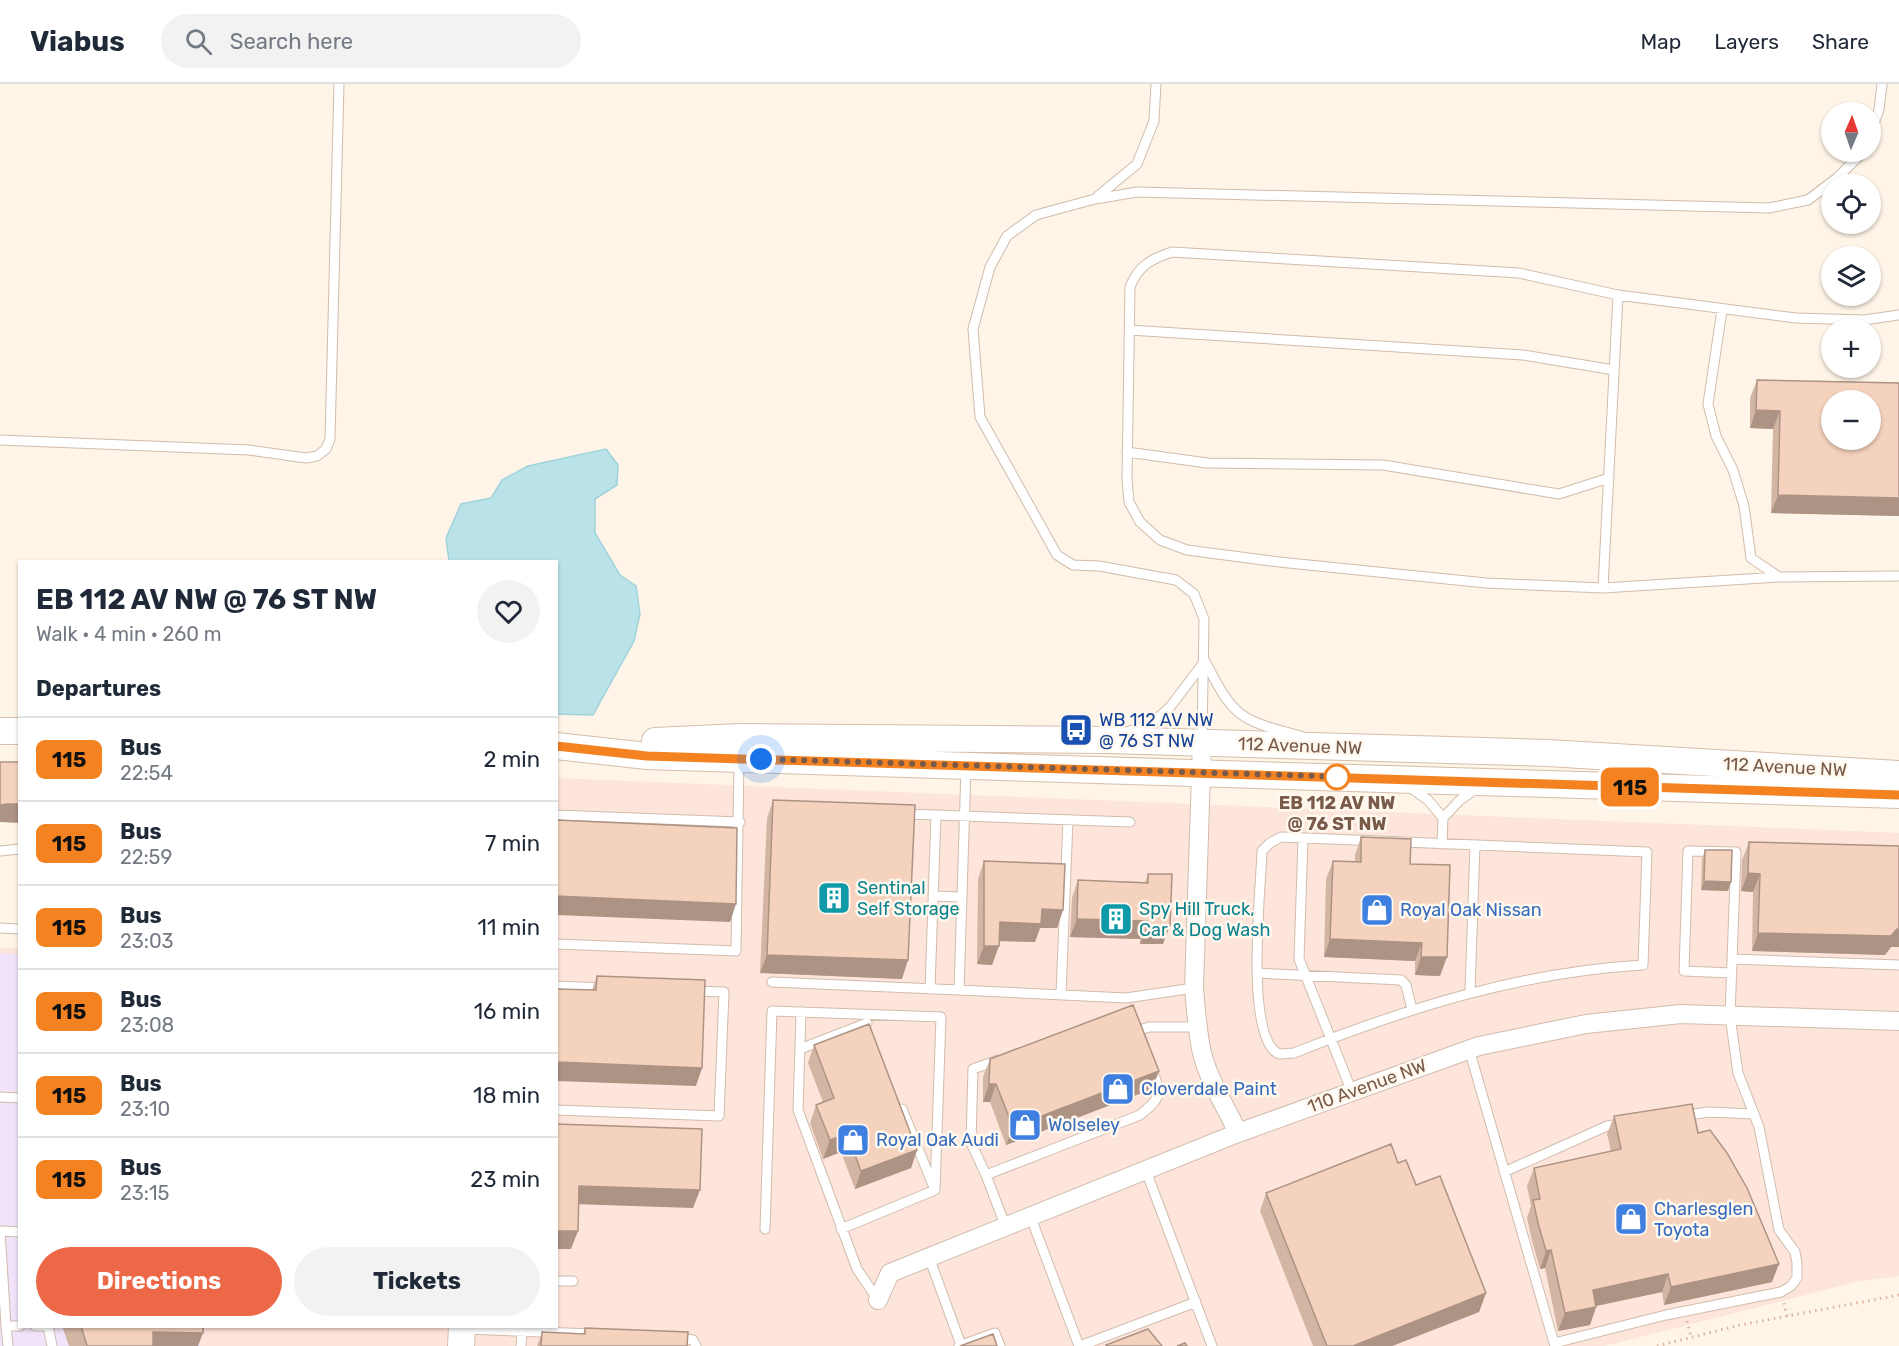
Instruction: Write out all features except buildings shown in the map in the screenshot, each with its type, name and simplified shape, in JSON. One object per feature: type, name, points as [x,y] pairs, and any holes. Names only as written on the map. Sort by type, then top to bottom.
[{"type":"street","points":[[0,731],[18,731]]},
{"type":"street","name":"112 Avenue NW","points":[[558,745],[740,737],[1108,740],[1548,753],[1899,774]]},
{"type":"street","points":[[1202,743],[1194,988],[1197,1027],[1212,1079],[1238,1134]]},
{"type":"street","name":"112 Avenue NW","points":[[558,745],[647,756],[1899,795]]},
{"type":"street","name":"110 Avenue NW","points":[[878,1300],[890,1273],[1030,1215],[1238,1134],[1469,1049],[1533,1033],[1627,1018],[1681,1014],[1899,1021]]},
{"type":"lane","points":[[0,440],[249,450],[306,458],[317,456],[326,449],[330,439],[339,84]]},
{"type":"lane","points":[[1095,199],[1137,164],[1154,121],[1156,84]]},
{"type":"lane","points":[[1880,102],[1882,84]]},
{"type":"lane","points":[[1202,743],[1204,620],[1194,594],[1176,580],[1099,566],[1074,565],[1057,555],[980,417],[973,329],[990,267],[1007,236],[1036,214],[1095,199],[1137,192],[1769,208],[1808,200],[1837,178],[1853,162]]},
{"type":"lane","points":[[1899,315],[1864,320],[1796,318],[1618,295],[1519,273],[1172,252],[1152,259],[1136,271],[1130,287],[1127,452],[1129,502],[1140,522],[1160,540],[1187,550],[1486,584],[1603,588],[1779,577],[1899,576]]},
{"type":"lane","points":[[1603,588],[1618,295]]},
{"type":"lane","points":[[1722,310],[1708,404],[1716,436],[1733,470],[1744,507],[1751,558],[1779,577]]},
{"type":"lane","points":[[1129,330],[1523,355],[1614,370]]},
{"type":"lane","points":[[1127,452],[1206,463],[1383,465],[1558,494],[1609,478]]},
{"type":"lane","points":[[1108,740],[1152,723],[1170,707],[1205,661]]},
{"type":"lane","points":[[1205,661],[1224,699],[1241,717],[1273,729],[1347,747]]},
{"type":"lane","points":[[558,944],[736,951],[740,822],[739,759]]},
{"type":"lane","points":[[959,990],[966,765]]},
{"type":"lane","points":[[1396,778],[1428,800],[1443,818]]},
{"type":"lane","points":[[1442,843],[1443,818],[1460,800],[1484,783]]},
{"type":"lane","points":[[891,813],[1130,822]]},
{"type":"lane","points":[[558,815],[740,822]]},
{"type":"lane","points":[[930,989],[936,815]]},
{"type":"lane","points":[[1061,994],[1068,820]]},
{"type":"lane","points":[[1281,837],[1442,843],[1647,852],[1643,965],[1590,968],[1470,991],[1331,1038],[1294,1053],[1286,1055],[1273,1051],[1262,1030],[1257,973],[1262,851],[1281,837]]},
{"type":"lane","points":[[1303,838],[1299,959],[1352,1092]]},
{"type":"lane","points":[[1470,991],[1475,845]]},
{"type":"lane","points":[[0,850],[18,849]]},
{"type":"lane","points":[[1732,973],[1684,971],[1689,851],[1748,853]]},
{"type":"lane","points":[[1469,1049],[1554,1343],[1666,1315],[1781,1292],[1791,1286],[1797,1278],[1797,1263],[1794,1252],[1779,1230],[1754,1114],[1738,1073],[1730,1016],[1736,852]]},
{"type":"lane","points":[[933,896],[962,897]]},
{"type":"lane","points":[[0,928],[18,929]]},
{"type":"lane","points":[[1732,959],[1899,965]]},
{"type":"lane","points":[[1257,973],[1401,980],[1406,985],[1412,1010]]},
{"type":"lane","points":[[772,982],[1061,994],[1129,1005],[1194,988]]},
{"type":"lane","points":[[558,986],[616,988]]},
{"type":"lane","points":[[558,1110],[719,1116],[724,992],[688,991]]},
{"type":"lane","points":[[1129,1005],[1141,1041]]},
{"type":"lane","points":[[765,1229],[772,1011],[801,1012],[867,1023],[941,1017],[935,1190]]},
{"type":"lane","points":[[801,1012],[798,1110],[856,1269],[878,1300]]},
{"type":"lane","points":[[800,1049],[867,1023]]},
{"type":"lane","points":[[1137,1031],[1149,1027],[1197,1027]]},
{"type":"lane","points":[[1005,1225],[971,1143],[973,1069],[1007,1057]]},
{"type":"lane","points":[[986,1175],[1140,1115],[1157,1101],[1159,1094],[1149,1062]]},
{"type":"lane","points":[[0,1097],[18,1098]]},
{"type":"lane","points":[[898,1101],[935,1190]]},
{"type":"lane","points":[[1675,1117],[1708,1112],[1754,1114]]},
{"type":"lane","points":[[1504,1172],[1607,1126],[1630,1123]]},
{"type":"lane","points":[[1146,1171],[1212,1346]]},
{"type":"lane","points":[[841,1229],[935,1190]]},
{"type":"lane","points":[[1030,1215],[1080,1346],[1196,1302]]},
{"type":"lane","points":[[8,1346],[0,1231],[18,1232]]},
{"type":"lane","points":[[929,1257],[960,1346],[995,1333],[1000,1346]]},
{"type":"lane","points":[[558,1281],[573,1281]]},
{"type":"lane","points":[[6,1326],[18,1326]]},
{"type":"lane","points":[[48,1328],[52,1346]]},
{"type":"lane","points":[[461,1334],[522,1331],[605,1334]]},
{"type":"lane","points":[[521,1346],[522,1331]]},
{"type":"lane","points":[[664,1337],[688,1338],[693,1340],[696,1346]]},
{"type":"path","points":[[1657,1346],[1740,1325],[1899,1295]]},
{"type":"shaded area","points":[[558,778],[1899,833],[1899,1276],[1860,1281],[1605,1346],[0,1346],[0,948],[18,948],[18,1328],[558,1328]]},
{"type":"shaded area","points":[[0,953],[18,954],[18,1328],[200,1328],[200,1346],[0,1346]]},
{"type":"water","points":[[606,449],[618,465],[617,485],[595,499],[595,533],[620,575],[636,586],[640,614],[634,641],[593,715],[558,714],[558,560],[449,560],[446,538],[461,504],[491,498],[502,480],[528,466]]},
{"type":"bus line","name":"115","points":[[558,746],[647,756],[1899,795]]},
{"type":"place","name":"WB 112 AV NW @ 76 ST NW","points":[[1076,730]]},
{"type":"place","name":"EB 112 AV NW @ 76 ST NW","points":[[1337,777]]},
{"type":"place","name":"Sentinal Self Storage","points":[[834,898]]},
{"type":"place","name":"Royal Oak Nissan","points":[[1377,910]]},
{"type":"place","name":"Spy Hill Truck, Car & Dog Wash","points":[[1116,919]]},
{"type":"place","name":"Cloverdale Paint","points":[[1118,1089]]},
{"type":"place","name":"Wolseley","points":[[1025,1125]]},
{"type":"place","name":"Royal Oak Audi","points":[[853,1140]]},
{"type":"place","name":"Charlesglen Toyota","points":[[1631,1219]]},
{"type":"route","points":[[761,759],[1349,777],[1337,777]]}]
